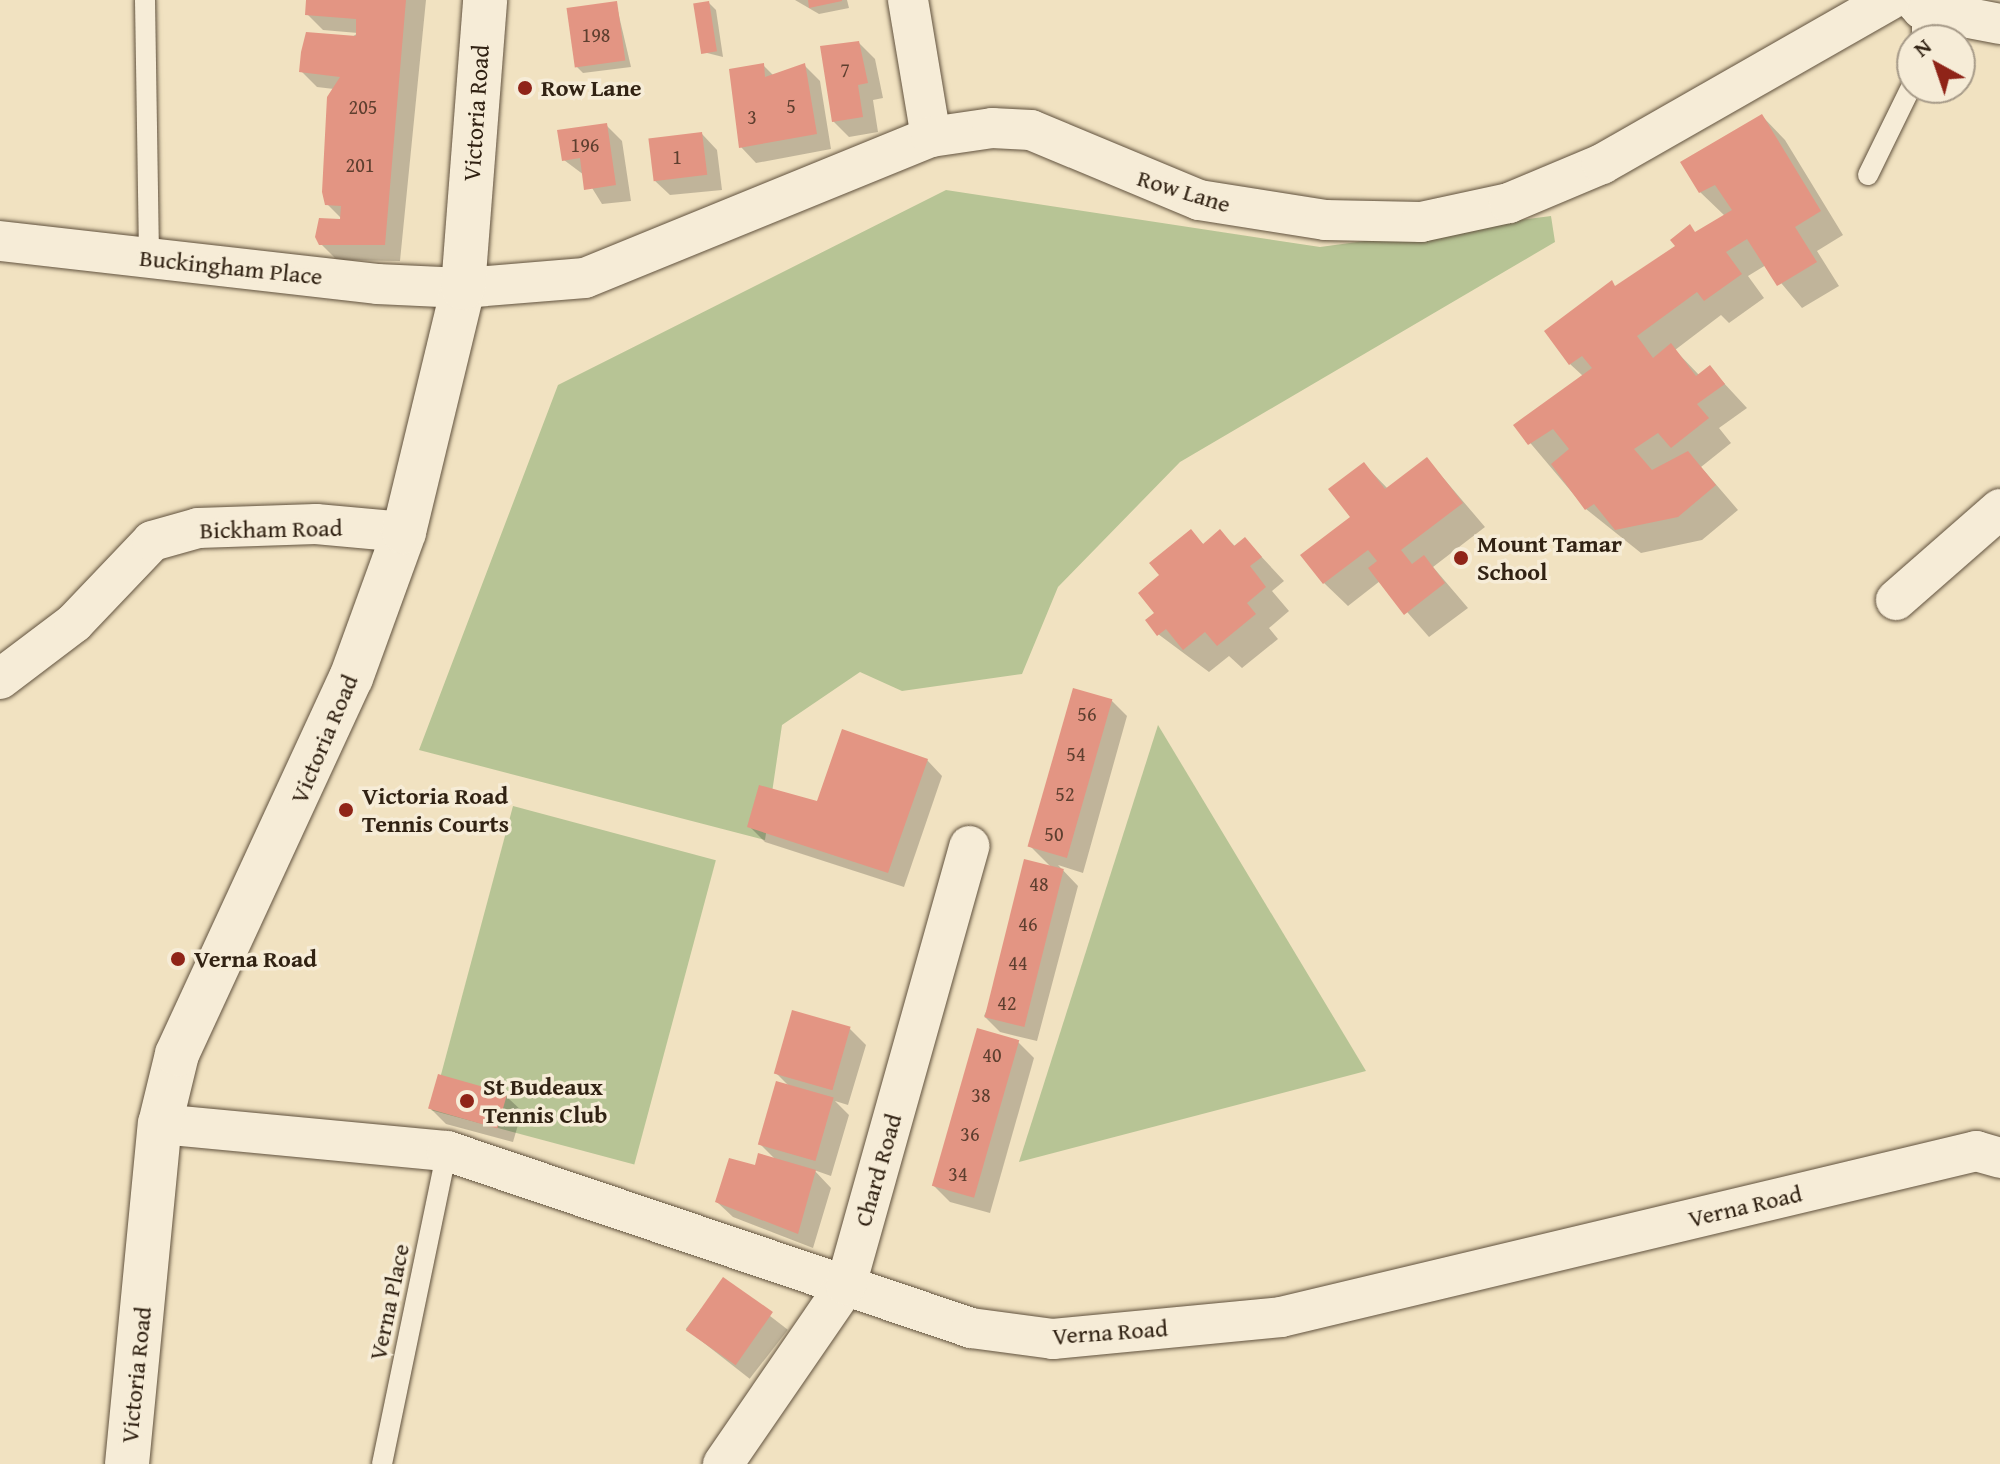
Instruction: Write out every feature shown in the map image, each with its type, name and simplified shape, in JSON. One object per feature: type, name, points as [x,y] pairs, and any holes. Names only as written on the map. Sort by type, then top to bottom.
[{"type":"street","name":"Victoria Road","points":[[127,1464],[160,1124],[177,1054],[346,691],[404,532],[463,288],[485,0]]},
{"type":"street","points":[[908,0],[931,137]]},
{"type":"street","name":"Row Lane","points":[[463,288],[585,278],[931,137],[1031,130],[1199,200],[1325,220],[1421,222],[1509,203],[1602,164],[1912,12]]},
{"type":"street","points":[[1912,12],[2000,24]]},
{"type":"street","name":"Buckingham Place","points":[[0,241],[463,288]]},
{"type":"street","points":[[1896,600],[1997,522]]},
{"type":"street","name":"Bickham Road","points":[[0,679],[74,623],[152,541],[213,527],[404,532]]},
{"type":"street","name":"Chard Road","points":[[723,1464],[846,1285],[969,846]]},
{"type":"street","name":"Verna Road","points":[[160,1124],[447,1151],[971,1328],[1053,1339],[1281,1317],[1992,1149]]},
{"type":"lane","points":[[145,0],[149,258]]},
{"type":"lane","points":[[1868,175],[1903,104]]},
{"type":"lane","name":"Verna Place","points":[[382,1464],[447,1151]]},
{"type":"green space","points":[[946,190],[1320,247],[1551,216],[1555,242],[1180,462],[1058,587],[1022,674],[902,691],[860,672],[782,725],[765,840],[419,750],[558,385]]},
{"type":"green space","points":[[1158,725],[1366,1071],[1019,1162]]},
{"type":"green space","points":[[513,806],[716,860],[634,1165],[431,1110]]},
{"type":"building","points":[[306,0],[406,0],[385,245],[319,245],[315,237],[319,218],[340,219],[341,206],[325,205],[322,192],[327,97],[340,77],[299,72],[301,52],[306,32],[356,36],[356,19],[305,15]]},
{"type":"building","points":[[808,0],[842,0],[842,1],[809,8]]},
{"type":"building","points":[[617,1],[625,60],[575,68],[566,8]]},
{"type":"building","points":[[709,1],[717,51],[701,54],[693,4]]},
{"type":"building","points":[[859,41],[868,83],[858,85],[863,117],[832,122],[820,46]]},
{"type":"building","points":[[764,63],[765,77],[805,63],[817,134],[739,148],[729,69]]},
{"type":"building","points":[[1762,114],[1821,211],[1795,227],[1817,262],[1777,286],[1747,239],[1726,252],[1742,274],[1704,301],[1697,292],[1637,336],[1653,358],[1671,343],[1696,376],[1710,365],[1725,384],[1697,404],[1709,418],[1671,448],[1658,433],[1634,449],[1652,470],[1688,451],[1716,485],[1678,517],[1615,530],[1594,504],[1585,510],[1551,464],[1569,449],[1553,429],[1528,445],[1513,425],[1592,368],[1582,356],[1569,365],[1544,331],[1612,280],[1615,286],[1675,246],[1670,240],[1690,224],[1695,232],[1732,210],[1715,185],[1699,193],[1680,162]]},
{"type":"building","points":[[607,123],[616,185],[584,190],[580,158],[562,161],[557,130]]},
{"type":"building","points":[[702,132],[707,175],[654,181],[648,139]]},
{"type":"building","points":[[1427,457],[1463,503],[1401,550],[1412,564],[1424,555],[1445,583],[1404,615],[1368,568],[1377,561],[1368,550],[1323,584],[1300,555],[1350,517],[1328,489],[1364,462],[1385,489]]},
{"type":"building","points":[[1191,529],[1203,544],[1220,529],[1234,546],[1245,537],[1262,557],[1250,566],[1266,587],[1247,603],[1256,614],[1217,646],[1205,632],[1183,650],[1166,629],[1157,636],[1145,620],[1154,613],[1138,593],[1159,575],[1149,563]]},
{"type":"building","points":[[1073,688],[1112,699],[1067,858],[1028,847]]},
{"type":"building","points":[[842,729],[928,759],[888,873],[747,827],[759,785],[817,801]]},
{"type":"building","points":[[1024,859],[1064,869],[1024,1027],[985,1017]]},
{"type":"building","points":[[792,1010],[851,1027],[832,1090],[774,1073]]},
{"type":"building","points":[[977,1028],[1019,1040],[974,1198],[932,1186]]},
{"type":"building","name":"St Budeaux Tennis Club","points":[[438,1074],[507,1094],[497,1128],[428,1109]]},
{"type":"building","points":[[776,1081],[834,1098],[815,1161],[758,1144]]},
{"type":"building","points":[[758,1153],[816,1170],[798,1234],[715,1202],[729,1158],[755,1165]]},
{"type":"building","points":[[723,1277],[773,1312],[736,1365],[686,1330]]},
{"type":"place","name":"Row Lane","points":[[525,88]]},
{"type":"place","name":"Mount Tamar School","points":[[1461,558]]},
{"type":"place","name":"Victoria Road Tennis Courts","points":[[346,810]]},
{"type":"place","name":"Verna Road","points":[[178,959]]},
{"type":"place","name":"St Budeaux Tennis Club","points":[[467,1101]]}]
